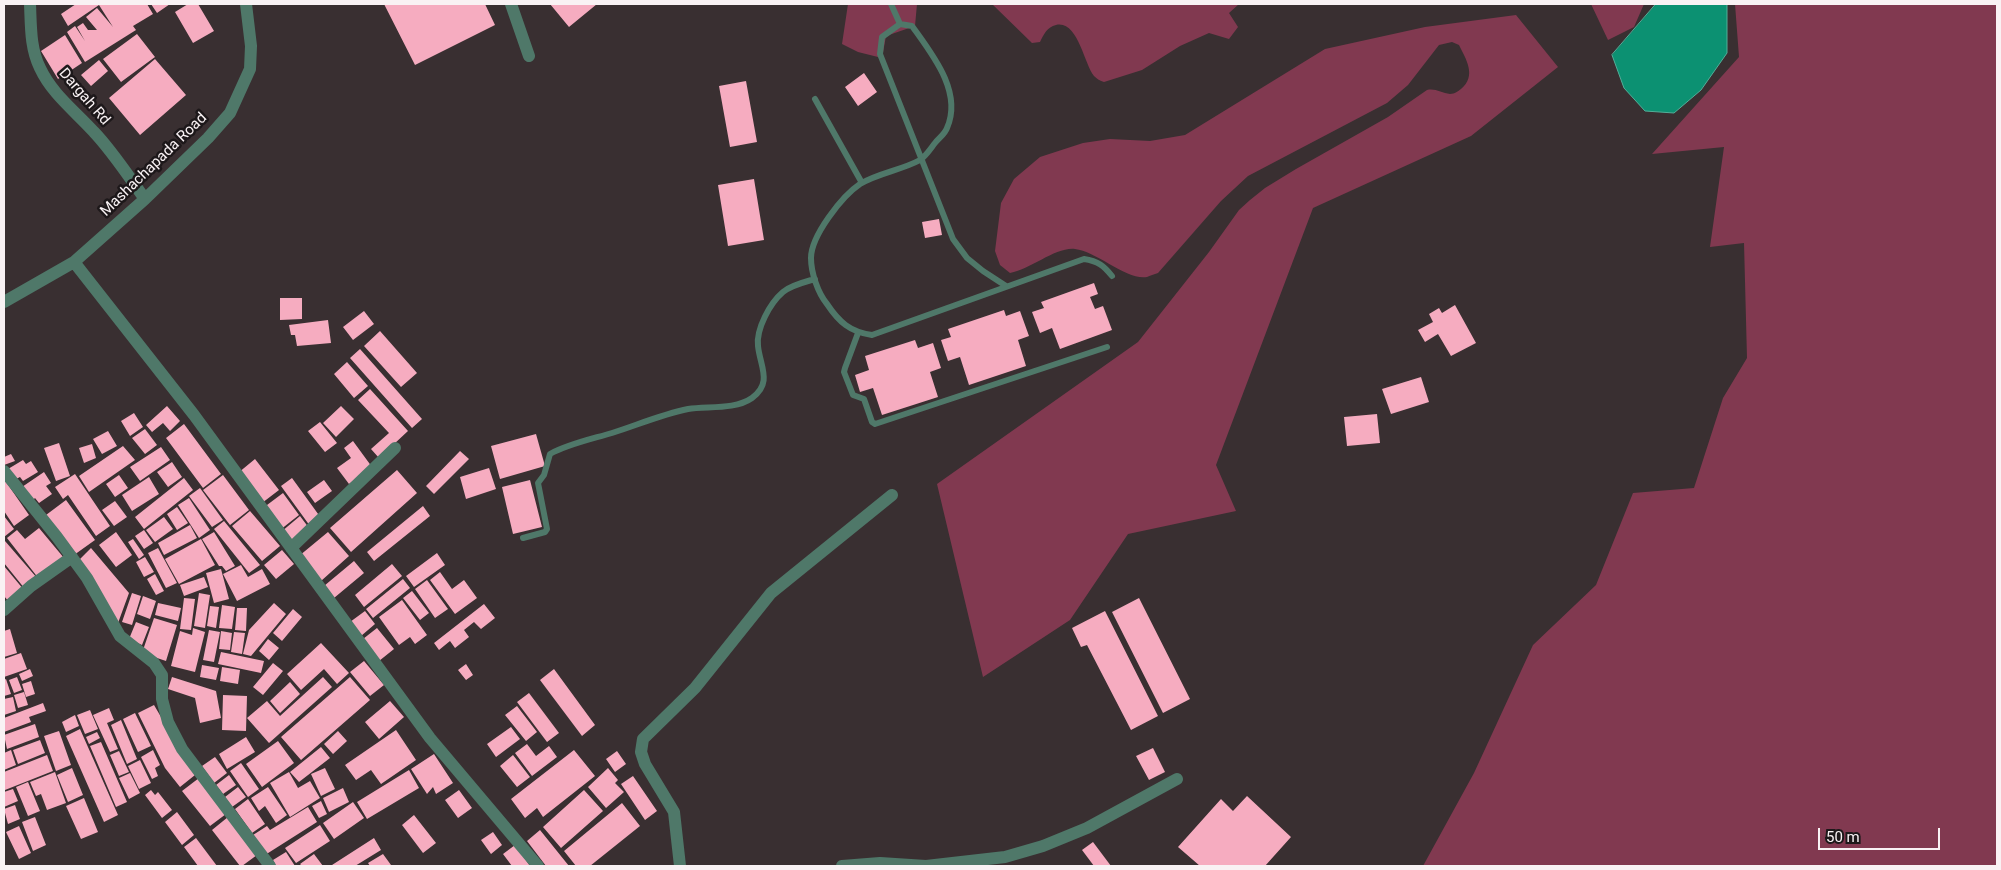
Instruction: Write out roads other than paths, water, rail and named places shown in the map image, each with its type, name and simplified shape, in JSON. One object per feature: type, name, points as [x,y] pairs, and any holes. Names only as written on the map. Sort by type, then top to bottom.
[{"type":"street","name":"Dargah Rd","points":[[30,4],[33,46],[39,67],[49,84],[64,103],[95,132],[145,199]]},
{"type":"street","name":"Mashachapada Road","points":[[4,302],[74,262],[145,199],[208,138],[230,113],[250,70],[251,46],[246,4]]},
{"type":"street","points":[[511,4],[530,56]]},
{"type":"street","points":[[74,262],[194,415],[430,738],[538,866]]},
{"type":"street","points":[[290,548],[395,448]]},
{"type":"street","points":[[4,471],[87,578],[120,636],[154,663],[162,675],[162,699],[168,722],[182,749],[270,866]]},
{"type":"street","points":[[680,866],[674,812],[645,764],[641,752],[643,738],[695,688],[771,593],[892,495]]},
{"type":"street","points":[[4,610],[31,586],[72,557]]},
{"type":"street","points":[[842,866],[880,863],[926,866],[1005,857],[1043,846],[1087,828],[1177,779]]},
{"type":"lane","points":[[891,4],[900,24]]},
{"type":"lane","points":[[1006,286],[967,258],[953,239],[922,159],[880,54],[882,37],[900,24],[912,26],[944,74],[951,94],[952,111],[947,130],[922,159],[862,183],[848,194],[821,229],[811,257],[815,279],[825,303],[841,322],[858,333],[872,335],[1084,258],[1094,260],[1104,266],[1112,276]]},
{"type":"lane","points":[[815,99],[862,183]]},
{"type":"lane","points":[[523,538],[545,532],[547,529],[538,483],[544,475],[550,454],[688,410],[737,404],[750,400],[756,395],[762,386],[765,373],[758,347],[757,337],[760,327],[773,303],[783,292],[815,279]]},
{"type":"lane","points":[[858,333],[844,372],[853,395],[864,399],[872,422],[875,424],[1107,347]]}]
